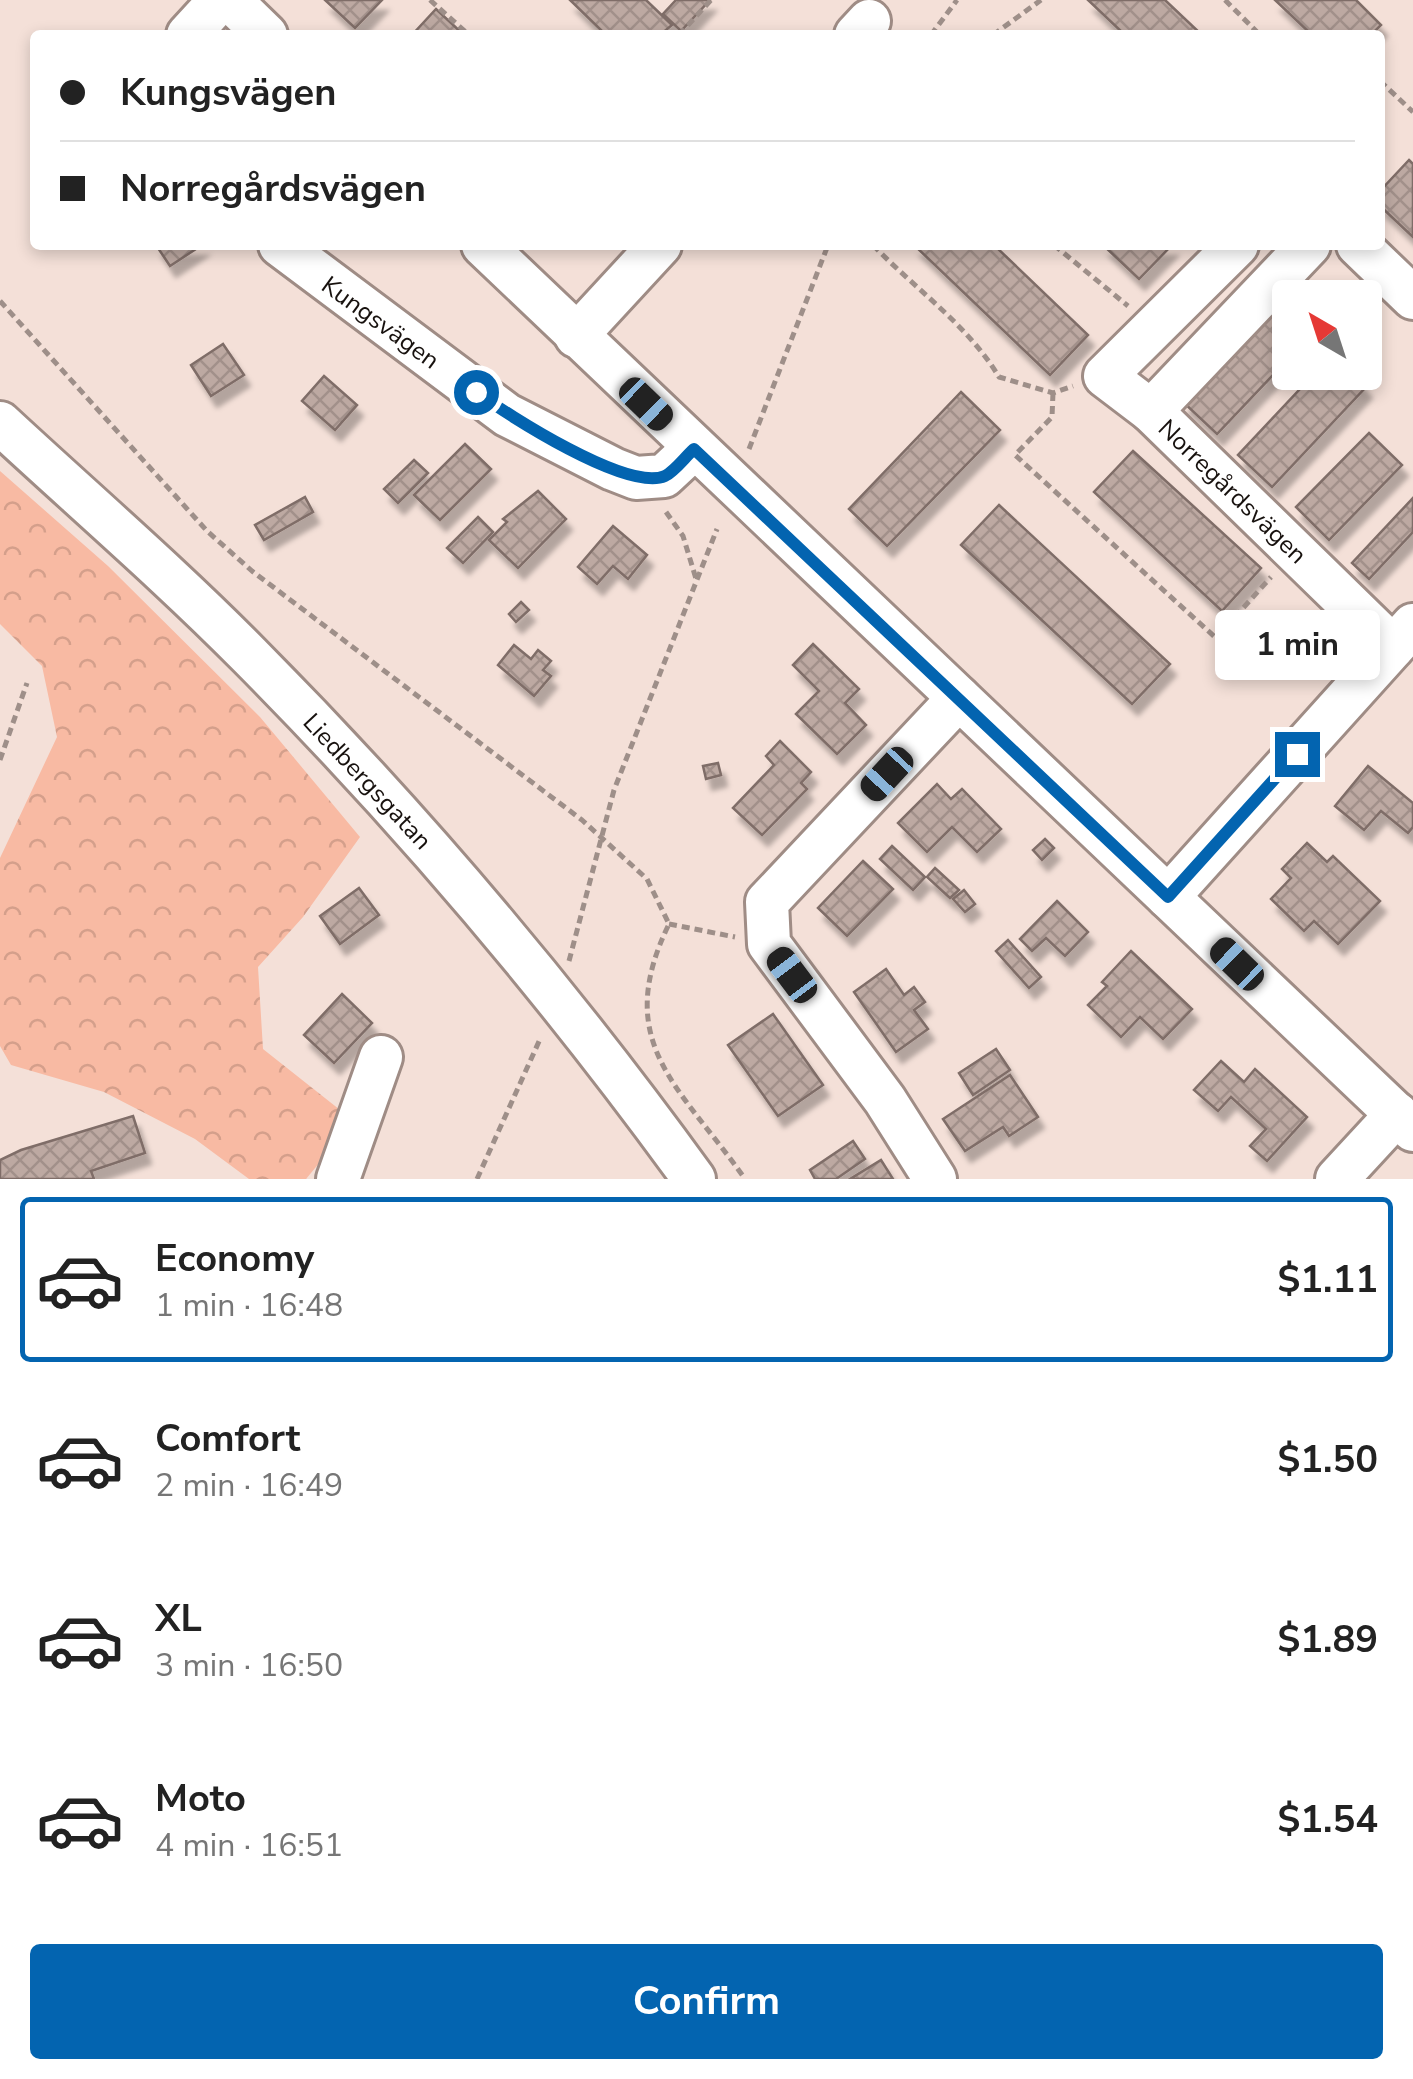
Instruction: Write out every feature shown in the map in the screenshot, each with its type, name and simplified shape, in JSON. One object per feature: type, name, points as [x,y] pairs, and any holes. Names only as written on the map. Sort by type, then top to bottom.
[{"type":"street","points":[[193,30],[220,0]]},
{"type":"street","points":[[230,0],[261,30]]},
{"type":"street","name":"Kungsvägen","points":[[287,250],[507,415],[636,478]]},
{"type":"street","points":[[488,250],[1405,1122],[1343,1177]]},
{"type":"street","points":[[576,336],[655,250]]},
{"type":"street","points":[[1151,411],[1105,376],[1231,250]]},
{"type":"street","name":"Norregårdsvägen","points":[[1168,897],[1403,636],[1295,552],[1151,411],[1304,250]]},
{"type":"street","points":[[1363,250],[1413,298]]},
{"type":"street","name":"Liedbergsgatan","points":[[0,423],[235,641],[399,812],[566,1010],[694,1179]]},
{"type":"street","points":[[636,478],[664,476],[694,449]]},
{"type":"street","points":[[935,1179],[884,1100],[769,944],[767,902],[959,698]]},
{"type":"street","points":[[338,1179],[381,1057]]},
{"type":"path","points":[[430,0],[463,30]]},
{"type":"path","points":[[684,30],[712,0]]},
{"type":"path","points":[[935,30],[957,0]]},
{"type":"path","points":[[1000,30],[1041,0]]},
{"type":"path","points":[[1225,0],[1255,30]]},
{"type":"path","points":[[1385,86],[1413,112]]},
{"type":"path","points":[[749,449],[826,250]]},
{"type":"path","points":[[877,250],[921,295],[978,342],[999,376],[1053,392],[1105,376]]},
{"type":"path","points":[[1060,250],[1154,327]]},
{"type":"path","points":[[0,302],[160,480],[252,571],[604,840],[648,878],[670,924]]},
{"type":"path","points":[[1053,392],[1052,417],[1015,455],[1216,638],[1295,552]]},
{"type":"path","points":[[636,478],[683,536],[696,582]]},
{"type":"path","points":[[567,966],[604,840],[614,790],[717,530]]},
{"type":"path","points":[[0,760],[27,682]]},
{"type":"path","points":[[670,924],[769,944]]},
{"type":"path","points":[[670,924],[652,960],[646,1005],[653,1052],[744,1179]]},
{"type":"path","points":[[477,1179],[546,1025]]},
{"type":"green space","points":[[0,471],[108,566],[260,717],[360,837],[303,917],[258,967],[263,1049],[354,1121],[306,1179],[249,1179],[195,1139],[104,1092],[11,1065],[0,1046],[0,858],[57,737],[42,666],[0,624]]},
{"type":"building","points":[[325,0],[382,0],[355,28]]},
{"type":"building","points":[[570,0],[646,0],[672,25],[666,30],[601,30]]},
{"type":"building","points":[[676,0],[710,0],[682,30],[663,14]]},
{"type":"building","points":[[1088,0],[1165,0],[1197,30],[1120,30]]},
{"type":"building","points":[[1275,0],[1356,0],[1381,25],[1376,30],[1307,30]]},
{"type":"building","points":[[436,9],[459,30],[417,30]]},
{"type":"building","points":[[1409,160],[1413,164],[1413,237],[1385,211],[1385,186]]},
{"type":"building","points":[[159,250],[194,250],[170,266]]},
{"type":"building","points":[[919,250],[999,250],[1088,335],[1050,375]]},
{"type":"building","points":[[1108,250],[1167,250],[1139,279]]},
{"type":"building","points":[[1272,310],[1272,376],[1217,434],[1183,402]]},
{"type":"building","points":[[223,344],[244,375],[211,396],[191,365]]},
{"type":"building","points":[[324,376],[357,405],[335,430],[302,401]]},
{"type":"building","points":[[1299,390],[1363,390],[1272,487],[1238,455]]},
{"type":"building","points":[[961,392],[1000,430],[887,546],[849,509]]},
{"type":"building","points":[[1369,433],[1402,465],[1329,540],[1296,507]]},
{"type":"building","points":[[465,444],[491,469],[440,520],[414,495]]},
{"type":"building","points":[[1133,451],[1261,568],[1222,611],[1094,492]]},
{"type":"building","points":[[414,460],[428,473],[398,503],[384,489]]},
{"type":"building","points":[[538,491],[566,519],[518,568],[489,540],[507,522],[503,519]]},
{"type":"building","points":[[305,497],[313,512],[264,540],[255,525]]},
{"type":"building","points":[[1413,498],[1413,532],[1369,579],[1352,563]]},
{"type":"building","points":[[999,505],[1170,664],[1132,704],[961,545]]},
{"type":"building","points":[[478,517],[493,532],[463,563],[447,548]]},
{"type":"building","points":[[613,526],[647,555],[628,579],[613,566],[597,584],[578,567]]},
{"type":"building","points":[[521,602],[529,610],[516,622],[509,614]]},
{"type":"building","points":[[813,644],[859,689],[845,703],[866,725],[837,754],[796,714],[819,691],[793,665]]},
{"type":"building","points":[[514,645],[531,659],[538,650],[551,661],[543,670],[551,676],[534,696],[498,665]]},
{"type":"building","points":[[780,741],[811,772],[801,783],[807,789],[762,835],[733,808],[774,765],[766,756]]},
{"type":"building","points":[[718,763],[721,775],[706,779],[703,766]]},
{"type":"building","points":[[1368,766],[1413,803],[1413,827],[1408,833],[1381,811],[1364,830],[1335,806]]},
{"type":"building","points":[[937,784],[951,799],[962,789],[1001,829],[977,852],[952,827],[927,852],[898,823]]},
{"type":"building","points":[[1045,839],[1054,848],[1042,860],[1033,850]]},
{"type":"building","points":[[1307,843],[1327,862],[1333,856],[1380,901],[1338,944],[1314,921],[1304,931],[1271,899],[1291,878],[1282,869]]},
{"type":"building","points":[[892,846],[925,877],[913,890],[880,859]]},
{"type":"building","points":[[863,861],[893,889],[847,936],[818,908]]},
{"type":"building","points":[[935,868],[959,890],[950,898],[927,877]]},
{"type":"building","points":[[359,888],[379,915],[340,944],[320,916]]},
{"type":"building","points":[[964,890],[975,904],[965,912],[953,899]]},
{"type":"building","points":[[1057,901],[1088,932],[1065,956],[1046,938],[1032,951],[1020,939]]},
{"type":"building","points":[[1008,940],[1041,977],[1029,988],[996,951]]},
{"type":"building","points":[[1131,951],[1192,1009],[1163,1039],[1140,1017],[1121,1037],[1088,1005],[1107,986],[1102,982]]},
{"type":"building","points":[[886,969],[904,995],[914,987],[925,1002],[914,1010],[928,1029],[896,1052],[854,992]]},
{"type":"building","points":[[342,994],[372,1023],[334,1063],[304,1035]]},
{"type":"building","points":[[773,1014],[823,1085],[778,1116],[728,1045]]},
{"type":"building","points":[[996,1049],[1010,1070],[973,1095],[959,1073]]},
{"type":"building","points":[[1221,1061],[1244,1082],[1255,1069],[1307,1117],[1267,1161],[1250,1146],[1266,1129],[1231,1097],[1218,1111],[1194,1090]]},
{"type":"building","points":[[1010,1075],[1038,1117],[1009,1136],[1003,1127],[965,1151],[943,1119]]},
{"type":"building","points":[[133,1116],[145,1153],[91,1171],[94,1179],[0,1179],[0,1160],[21,1150]]},
{"type":"building","points":[[853,1141],[865,1159],[836,1179],[815,1179],[810,1170]]},
{"type":"building","points":[[881,1160],[893,1179],[850,1179]]},
{"type":"route","points":[[476,392],[507,415],[636,478],[664,476],[694,449],[1168,897],[1297,754]]}]
